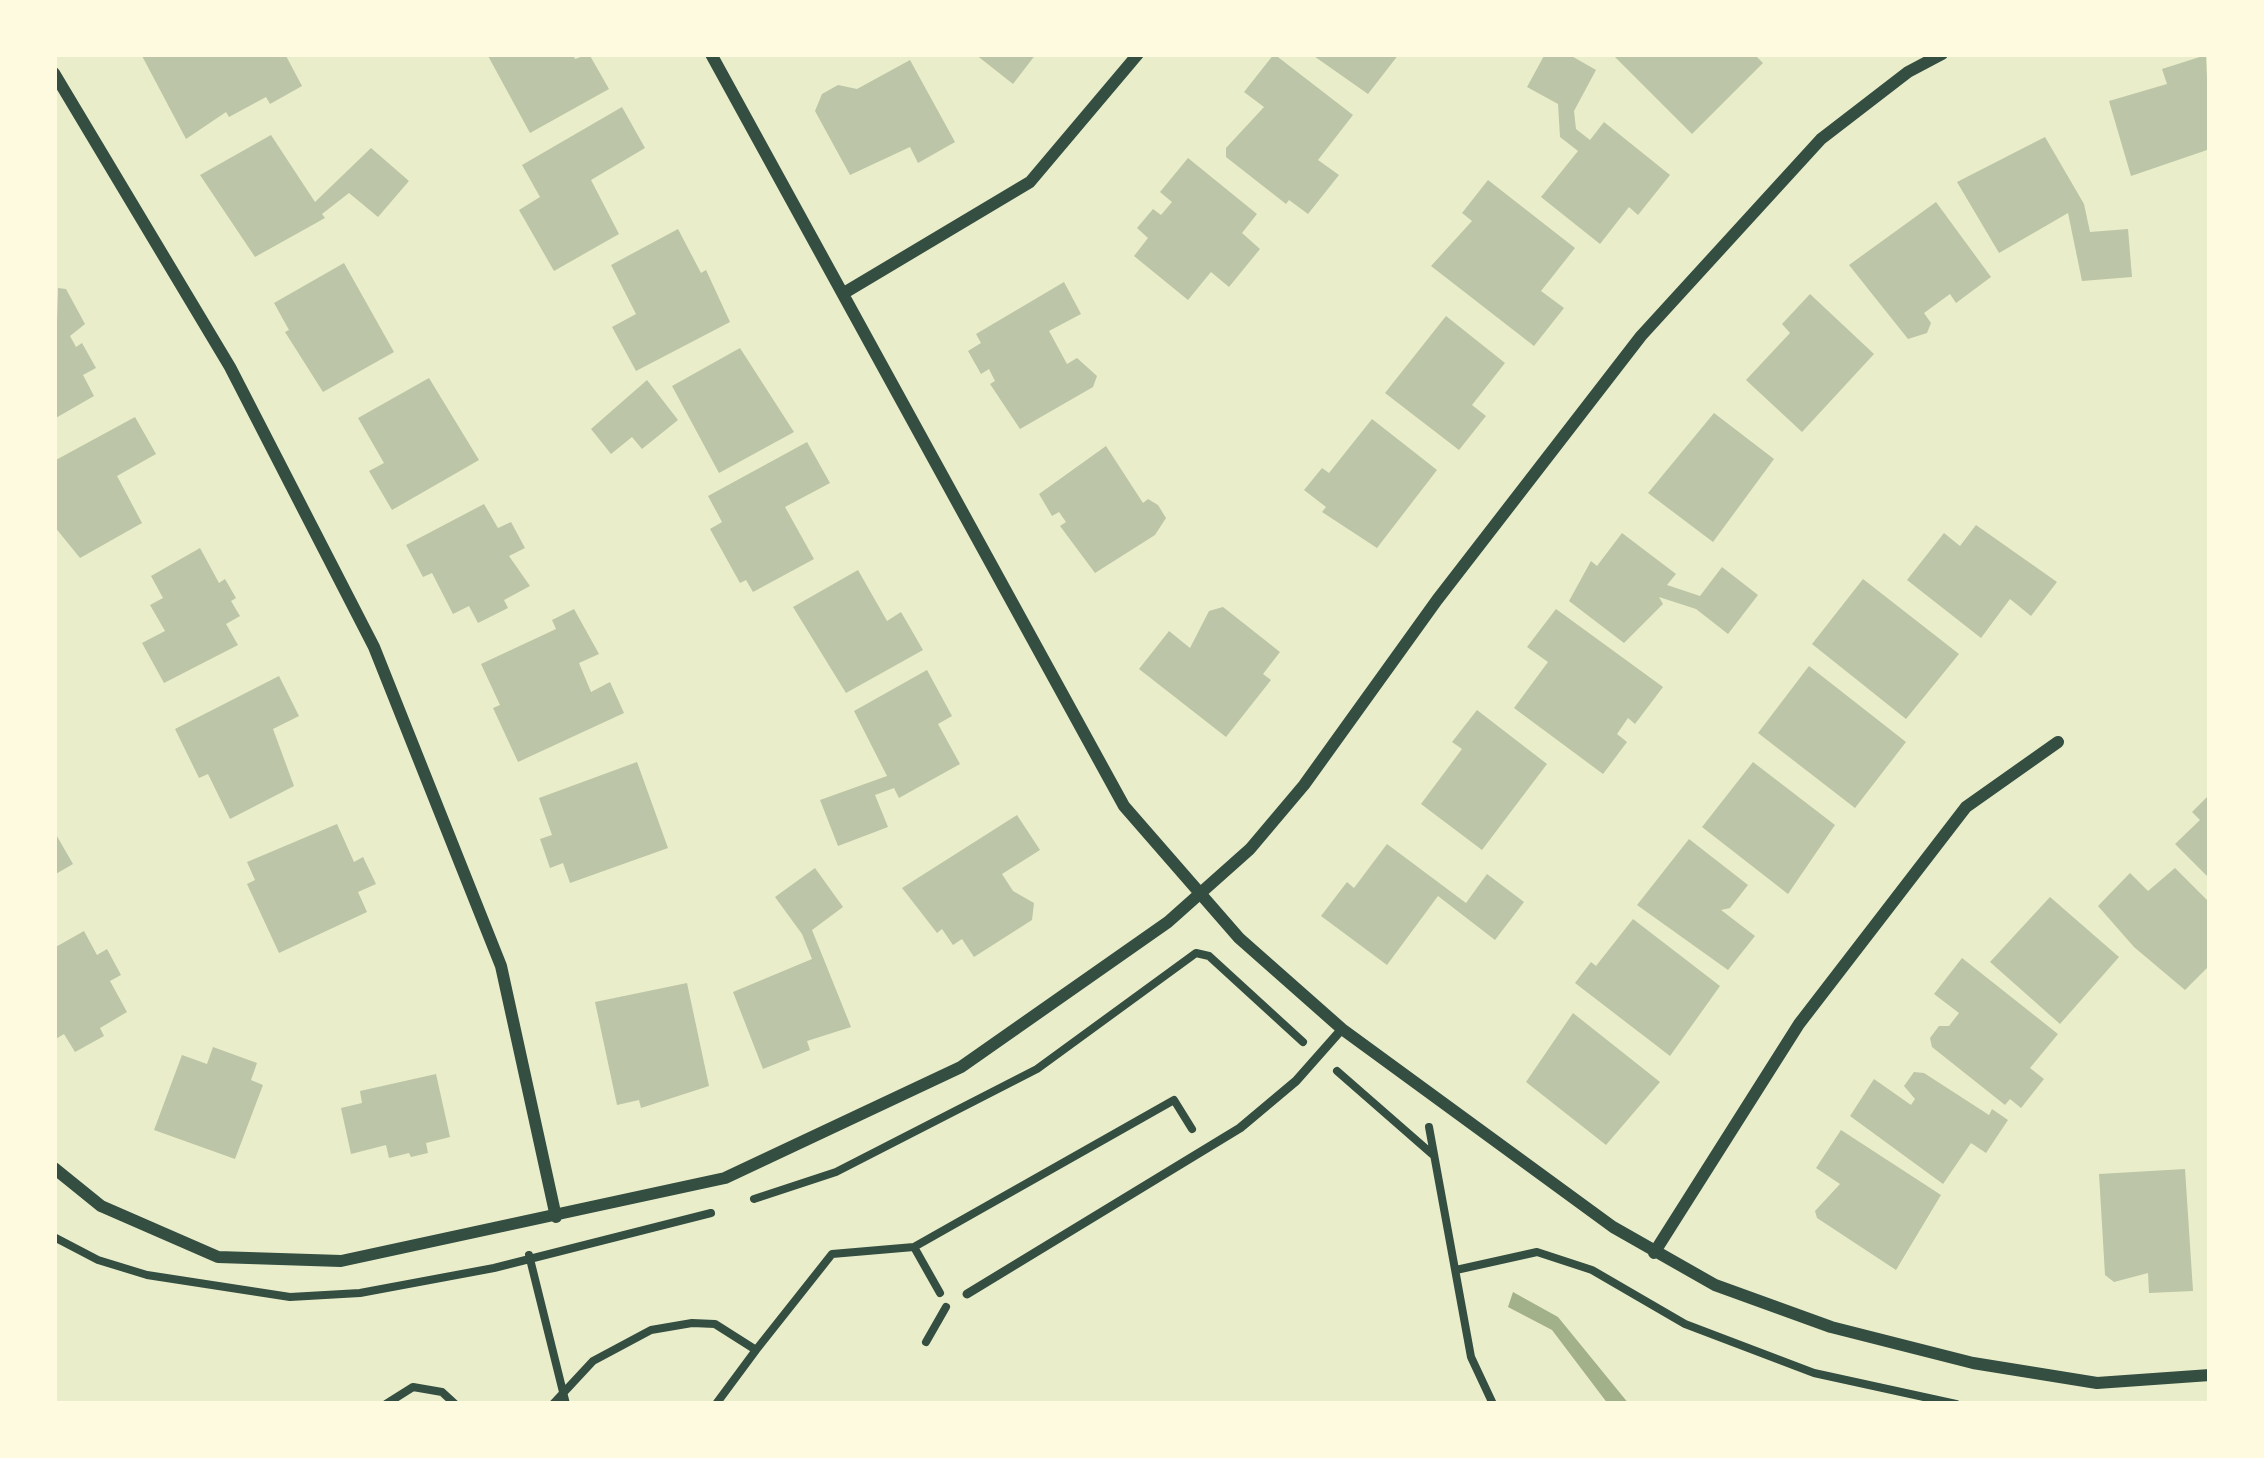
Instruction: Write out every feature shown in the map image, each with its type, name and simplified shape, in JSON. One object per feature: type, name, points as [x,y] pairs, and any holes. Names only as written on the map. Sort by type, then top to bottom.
[{"type":"street","points":[[711,54],[1124,806],[1239,938],[1342,1029],[1654,1253],[1715,1285],[1831,1327],[1973,1364],[2097,1383],[2210,1375]]},
{"type":"street","points":[[844,292],[1030,182],[1138,54]]},
{"type":"street","points":[[54,1168],[101,1206],[218,1256],[341,1261],[725,1178],[883,1107],[1016,1032],[1200,894],[1250,849],[1304,785],[1437,600],[1641,336],[1821,139],[1908,72],[1942,54]]},
{"type":"street","points":[[54,73],[230,367],[374,647],[501,966],[556,1216]]},
{"type":"street","points":[[1654,1253],[1798,1024],[1966,806],[2058,742]]},
{"type":"lane","points":[[967,1294],[1240,1128],[1342,1029]]},
{"type":"path","points":[[1290,1059],[1305,1043],[1432,1154]]},
{"type":"path","points":[[1433,1096],[1426,1101],[1432,1154],[1471,1357],[1493,1404]]},
{"type":"path","points":[[716,1404],[832,1254],[914,1247],[1174,1100],[1196,1136],[1208,1129]]},
{"type":"path","points":[[54,1237],[98,1260],[147,1275]]},
{"type":"path","points":[[914,1247],[946,1305]]},
{"type":"path","points":[[1456,1270],[1537,1252],[1592,1270],[1685,1324],[1814,1373],[1956,1404]]},
{"type":"path","points":[[529,1255],[566,1404]]},
{"type":"path","points":[[926,1342],[946,1305],[967,1294]]},
{"type":"path","points":[[553,1404],[593,1361],[651,1330],[715,1324],[756,1350]]},
{"type":"path","points":[[386,1404],[412,1387],[442,1392],[455,1404]]},
{"type":"shaded area","points":[[1513,1292],[1558,1317],[1629,1404],[1608,1404],[1552,1330],[1508,1307]]},
{"type":"building","points":[[141,54],[285,54],[302,86],[270,104],[266,97],[229,117],[226,112],[186,139]]},
{"type":"building","points":[[487,54],[573,54],[575,59],[589,54],[609,89],[530,133]]},
{"type":"building","points":[[975,54],[1036,54],[1013,84]]},
{"type":"building","points":[[1274,54],[1353,115],[1318,160],[1339,175],[1308,214],[1289,200],[1286,204],[1226,157],[1226,148],[1264,107],[1244,92]]},
{"type":"building","points":[[1311,54],[1399,54],[1368,94]]},
{"type":"building","points":[[1545,54],[1568,54],[1596,70],[1574,111],[1576,129],[1590,140],[1604,122],[1670,175],[1638,215],[1629,207],[1600,244],[1541,197],[1578,151],[1560,137],[1558,104],[1527,87]]},
{"type":"building","points":[[1612,54],[1754,54],[1763,63],[1692,134]]},
{"type":"building","points":[[2206,55],[2210,149],[2131,176],[2109,101],[2167,84],[2162,69]]},
{"type":"building","points":[[910,60],[955,142],[918,163],[910,147],[850,175],[815,111],[822,94],[838,85],[857,89]]},
{"type":"building","points":[[622,107],[645,148],[591,180],[619,234],[554,271],[519,210],[540,197],[522,165]]},
{"type":"building","points":[[271,135],[315,202],[371,148],[409,181],[378,217],[349,193],[322,214],[325,218],[255,257],[200,175]]},
{"type":"building","points":[[2045,137],[2084,204],[2090,232],[2128,229],[2132,277],[2082,281],[2068,213],[1999,253],[1957,182]]},
{"type":"building","points":[[1188,158],[1257,214],[1242,233],[1260,249],[1229,287],[1211,272],[1188,300],[1134,256],[1148,238],[1137,228],[1153,209],[1161,215],[1172,202],[1160,192]]},
{"type":"building","points":[[1488,180],[1575,248],[1541,291],[1564,308],[1534,346],[1431,266],[1472,221],[1462,213]]},
{"type":"building","points":[[1936,202],[1991,277],[1956,303],[1950,294],[1924,313],[1931,323],[1927,333],[1908,339],[1849,265]]},
{"type":"building","points":[[678,229],[701,273],[706,270],[730,322],[636,371],[612,327],[636,314],[611,265]]},
{"type":"building","points":[[344,263],[394,352],[323,392],[285,332],[289,330],[274,303]]},
{"type":"building","points":[[1064,282],[1081,314],[1049,331],[1067,364],[1077,358],[1097,376],[1093,387],[1020,429],[990,384],[995,381],[989,369],[981,374],[968,351],[981,343],[976,334]]},
{"type":"building","points":[[58,288],[66,289],[85,324],[70,336],[76,347],[82,343],[96,368],[83,375],[94,396],[54,419]]},
{"type":"building","points":[[1810,294],[1874,354],[1802,432],[1746,380],[1790,333],[1782,324]]},
{"type":"building","points":[[1446,316],[1505,363],[1472,405],[1486,416],[1459,450],[1385,393]]},
{"type":"building","points":[[740,348],[794,432],[719,473],[672,386]]},
{"type":"building","points":[[429,378],[479,460],[392,510],[369,471],[384,463],[358,418]]},
{"type":"building","points":[[647,380],[678,420],[642,449],[632,437],[611,454],[591,429]]},
{"type":"building","points":[[1714,413],[1774,459],[1713,542],[1648,493]]},
{"type":"building","points":[[135,417],[156,454],[117,476],[142,523],[80,558],[54,526],[54,461]]},
{"type":"building","points":[[1372,419],[1437,470],[1377,548],[1322,512],[1326,507],[1304,490],[1322,468],[1329,473]]},
{"type":"building","points":[[807,442],[830,483],[785,507],[814,559],[753,592],[746,580],[740,583],[710,529],[722,522],[708,496]]},
{"type":"building","points":[[1106,446],[1143,503],[1148,499],[1158,505],[1166,518],[1155,535],[1095,573],[1060,526],[1066,522],[1059,512],[1052,516],[1039,494]]},
{"type":"building","points":[[484,504],[498,528],[511,522],[525,548],[509,556],[530,586],[504,600],[508,608],[478,623],[469,606],[453,614],[432,573],[423,577],[406,545]]},
{"type":"building","points":[[1976,525],[2057,582],[2031,616],[2010,599],[1981,638],[1907,580],[1944,533],[1960,546]]},
{"type":"building","points":[[1622,533],[1676,574],[1667,585],[1700,596],[1722,567],[1758,595],[1728,634],[1696,609],[1659,597],[1663,604],[1624,643],[1569,601],[1591,561],[1597,566]]},
{"type":"building","points":[[200,548],[219,583],[225,579],[236,598],[231,601],[240,616],[226,624],[238,645],[164,683],[142,643],[165,631],[150,605],[163,598],[151,576]]},
{"type":"building","points":[[858,570],[887,621],[901,612],[923,650],[846,693],[793,607]]},
{"type":"building","points":[[1863,579],[1959,654],[1906,719],[1812,644]]},
{"type":"building","points":[[1223,607],[1280,652],[1263,674],[1271,680],[1226,737],[1139,669],[1169,631],[1190,648],[1209,611]]},
{"type":"building","points":[[574,609],[599,654],[579,663],[591,692],[610,682],[624,713],[518,762],[493,708],[500,705],[481,664],[556,629],[552,620]]},
{"type":"building","points":[[1556,609],[1663,687],[1635,724],[1628,718],[1617,734],[1627,742],[1603,774],[1514,708],[1548,662],[1527,647]]},
{"type":"building","points":[[1809,666],[1906,742],[1855,808],[1758,733]]},
{"type":"building","points":[[927,670],[952,716],[938,724],[960,764],[899,798],[894,788],[875,795],[888,827],[838,846],[820,800],[887,776],[854,711]]},
{"type":"building","points":[[279,676],[299,716],[273,729],[294,786],[230,819],[208,774],[199,778],[175,729]]},
{"type":"building","points":[[1477,710],[1547,764],[1482,850],[1421,804],[1462,749],[1452,742]]},
{"type":"building","points":[[637,762],[668,848],[570,883],[563,863],[550,868],[540,839],[552,835],[539,798]]},
{"type":"building","points":[[1753,762],[1835,825],[1788,894],[1702,827]]},
{"type":"building","points":[[2210,794],[2210,879],[2175,844],[2200,820],[2192,812]]},
{"type":"building","points":[[1017,815],[1040,850],[1002,874],[1013,891],[1034,903],[1032,920],[974,957],[962,939],[953,945],[942,929],[937,933],[902,888]]},
{"type":"building","points":[[337,824],[354,862],[363,857],[376,884],[358,892],[367,912],[279,953],[247,884],[255,880],[247,862]]},
{"type":"building","points":[[54,831],[73,864],[54,875]]},
{"type":"building","points":[[1689,839],[1748,885],[1730,908],[1721,910],[1755,936],[1728,970],[1637,905]]},
{"type":"building","points":[[1387,844],[1466,903],[1487,874],[1524,902],[1495,940],[1438,896],[1387,965],[1321,916],[1347,882],[1354,888]]},
{"type":"building","points":[[815,868],[843,907],[812,930],[851,1027],[807,1041],[810,1050],[763,1069],[733,992],[812,959],[802,934],[775,897]]},
{"type":"building","points":[[2175,868],[2210,903],[2210,965],[2185,990],[2134,947],[2098,906],[2130,873],[2148,891]]},
{"type":"building","points":[[2050,897],[2119,957],[2060,1024],[1990,962]]},
{"type":"building","points":[[1633,919],[1720,986],[1670,1056],[1575,983],[1591,962],[1596,966]]},
{"type":"building","points":[[84,931],[97,955],[107,949],[121,975],[110,981],[127,1012],[100,1028],[104,1036],[75,1052],[64,1034],[54,1040],[54,948]]},
{"type":"building","points":[[1962,958],[2058,1034],[2030,1068],[2044,1079],[2021,1108],[2010,1099],[2005,1105],[1932,1047],[1930,1038],[1939,1026],[1949,1026],[1959,1013],[1934,994]]},
{"type":"building","points":[[687,983],[709,1086],[641,1108],[639,1100],[617,1105],[595,1002]]},
{"type":"building","points":[[1573,1013],[1660,1082],[1606,1145],[1526,1082]]},
{"type":"building","points":[[213,1047],[257,1063],[251,1080],[263,1085],[235,1159],[154,1130],[182,1055],[207,1064]]},
{"type":"building","points":[[1914,1072],[1924,1073],[1989,1115],[1992,1109],[2008,1120],[1986,1153],[1971,1143],[1943,1184],[1850,1116],[1874,1079],[1911,1105],[1915,1099],[1904,1086]]},
{"type":"building","points":[[436,1074],[450,1137],[426,1143],[428,1153],[411,1157],[409,1153],[389,1158],[386,1145],[351,1154],[341,1108],[362,1103],[360,1091]]},
{"type":"building","points":[[1841,1130],[1941,1195],[1896,1270],[1817,1218],[1815,1211],[1840,1184],[1816,1168]]},
{"type":"building","points":[[2185,1169],[2193,1291],[2149,1293],[2148,1273],[2114,1282],[2105,1275],[2099,1174]]}]
